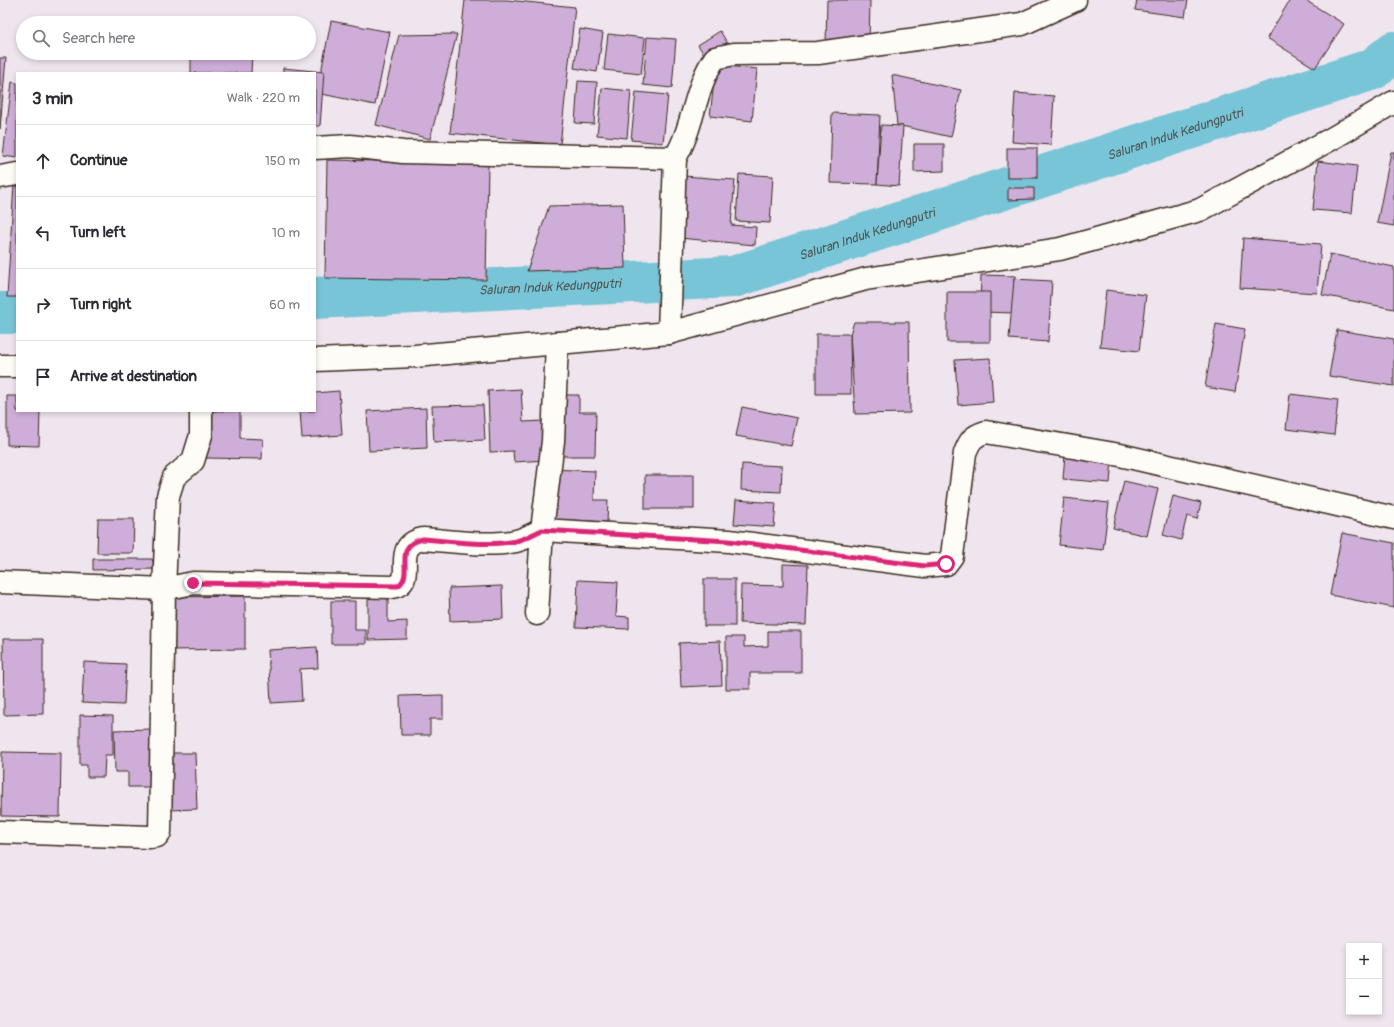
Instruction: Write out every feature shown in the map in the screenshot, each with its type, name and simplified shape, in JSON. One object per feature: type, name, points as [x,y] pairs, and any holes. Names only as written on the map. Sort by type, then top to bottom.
[{"type":"street","points":[[669,333],[675,158],[684,144],[702,86],[715,58],[734,54],[818,53],[1022,24],[1074,0]]},
{"type":"street","points":[[316,360],[415,356],[669,333],[866,279],[1060,249],[1200,210],[1333,138],[1394,102]]},
{"type":"street","points":[[316,148],[350,146],[402,152],[675,158]]},
{"type":"street","points":[[0,176],[16,174]]},
{"type":"street","points":[[537,614],[542,530],[553,441],[556,343]]},
{"type":"street","points":[[0,366],[16,366]]},
{"type":"street","points":[[0,832],[150,837],[159,834],[164,589],[168,496],[174,477],[193,461],[201,435],[201,412]]},
{"type":"street","points":[[0,582],[164,589],[193,583],[398,586],[404,577],[406,549],[414,541],[423,539],[504,542],[516,540],[542,530],[729,541],[925,566],[937,566],[946,564],[952,556],[965,453],[970,440],[975,435],[986,432],[1120,455],[1394,518]]},
{"type":"building","points":[[465,0],[507,0],[575,7],[560,145],[450,133]]},
{"type":"building","points":[[827,0],[870,0],[869,44],[826,43]]},
{"type":"building","points":[[1137,0],[1188,0],[1185,17],[1135,10]]},
{"type":"building","points":[[1290,0],[1305,0],[1344,24],[1315,68],[1267,38]]},
{"type":"building","points":[[331,21],[390,32],[375,105],[317,93]]},
{"type":"building","points":[[580,29],[603,33],[597,72],[574,68]]},
{"type":"building","points":[[720,31],[734,54],[707,59],[698,45]]},
{"type":"building","points":[[457,34],[430,139],[376,125],[399,35]]},
{"type":"building","points":[[608,34],[645,38],[641,74],[604,70]]},
{"type":"building","points":[[647,37],[676,39],[672,88],[643,85]]},
{"type":"building","points":[[0,58],[6,58],[0,129]]},
{"type":"building","points":[[191,60],[252,60],[251,72],[191,72]]},
{"type":"building","points":[[716,65],[757,69],[752,121],[710,116]]},
{"type":"building","points":[[283,68],[324,72],[320,126],[316,126],[316,72],[283,72]]},
{"type":"building","points":[[892,75],[961,90],[951,137],[897,125]]},
{"type":"building","points":[[578,81],[597,82],[594,124],[575,123]]},
{"type":"building","points":[[12,82],[16,83],[16,158],[3,156]]},
{"type":"building","points":[[602,88],[631,91],[627,138],[597,135]]},
{"type":"building","points":[[636,92],[668,95],[663,143],[631,140]]},
{"type":"building","points":[[1015,93],[1054,96],[1051,145],[1012,142]]},
{"type":"building","points":[[832,113],[880,115],[877,184],[830,183]]},
{"type":"building","points":[[881,125],[903,126],[899,186],[877,184]]},
{"type":"building","points":[[914,144],[944,144],[944,171],[914,172]]},
{"type":"building","points":[[1007,148],[1037,148],[1037,178],[1007,178]]},
{"type":"building","points":[[1391,152],[1394,152],[1394,226],[1377,223]]},
{"type":"building","points":[[327,160],[488,163],[486,280],[325,278]]},
{"type":"building","points":[[1318,161],[1357,166],[1352,213],[1313,210]]},
{"type":"building","points":[[739,174],[773,176],[770,223],[736,221]]},
{"type":"building","points":[[684,176],[735,180],[731,225],[756,227],[755,245],[679,238]]},
{"type":"building","points":[[14,184],[16,184],[16,297],[7,297]]},
{"type":"building","points":[[1008,188],[1034,188],[1034,199],[1008,200]]},
{"type":"building","points":[[623,204],[625,268],[527,271],[549,206]]},
{"type":"building","points":[[1243,238],[1321,244],[1317,293],[1240,288]]},
{"type":"building","points":[[1330,254],[1394,267],[1394,309],[1322,295]]},
{"type":"building","points":[[981,275],[1016,276],[1014,279],[1015,313],[980,312]]},
{"type":"building","points":[[1014,279],[1052,281],[1048,342],[1009,339]]},
{"type":"building","points":[[1106,290],[1146,295],[1139,351],[1100,347]]},
{"type":"building","points":[[947,292],[990,292],[990,342],[947,342]]},
{"type":"building","points":[[854,322],[909,322],[910,413],[855,414],[850,334]]},
{"type":"building","points":[[1216,324],[1245,329],[1235,392],[1205,387]]},
{"type":"building","points":[[1337,330],[1394,339],[1394,386],[1329,376]]},
{"type":"building","points":[[816,334],[850,334],[851,394],[816,394]]},
{"type":"building","points":[[990,358],[993,402],[958,405],[955,360]]},
{"type":"building","points":[[521,389],[523,422],[544,421],[546,460],[514,462],[513,451],[490,452],[488,391]]},
{"type":"building","points":[[339,391],[342,435],[302,438],[300,412],[316,412],[316,393]]},
{"type":"building","points":[[1290,394],[1338,400],[1334,435],[1286,429]]},
{"type":"building","points":[[563,395],[579,395],[579,412],[596,412],[595,456],[562,456]]},
{"type":"building","points":[[7,396],[16,396],[16,412],[40,412],[39,446],[7,445]]},
{"type":"building","points":[[483,405],[485,440],[434,442],[432,406]]},
{"type":"building","points":[[742,407],[797,418],[791,446],[736,436]]},
{"type":"building","points":[[426,408],[427,448],[369,451],[367,411]]},
{"type":"building","points":[[207,412],[240,412],[240,438],[263,439],[262,459],[206,458]]},
{"type":"building","points":[[1065,454],[1112,459],[1110,483],[1063,479]]},
{"type":"building","points":[[742,464],[782,466],[781,492],[741,490]]},
{"type":"building","points":[[551,469],[595,471],[594,500],[608,500],[607,522],[549,519]]},
{"type":"building","points":[[645,475],[694,475],[694,509],[645,509]]},
{"type":"building","points":[[1124,481],[1158,489],[1147,536],[1113,528]]},
{"type":"building","points":[[1173,496],[1201,503],[1197,519],[1187,516],[1181,540],[1163,535]]},
{"type":"building","points":[[1064,498],[1109,503],[1103,550],[1059,545]]},
{"type":"building","points":[[736,500],[776,503],[774,527],[734,524]]},
{"type":"building","points":[[98,519],[134,519],[133,553],[97,553]]},
{"type":"building","points":[[1342,533],[1394,543],[1394,608],[1330,595]]},
{"type":"building","points":[[93,559],[152,559],[156,569],[93,570]]},
{"type":"building","points":[[783,564],[808,565],[806,625],[740,623],[741,585],[783,586]]},
{"type":"building","points":[[704,579],[735,579],[735,626],[704,626]]},
{"type":"building","points":[[578,580],[618,582],[616,616],[629,617],[629,629],[576,627]]},
{"type":"building","points":[[502,586],[503,619],[450,621],[449,588]]},
{"type":"building","points":[[245,596],[245,649],[171,650],[171,597]]},
{"type":"building","points":[[368,597],[388,597],[388,622],[407,621],[407,639],[368,640]]},
{"type":"building","points":[[331,601],[355,601],[355,630],[366,630],[366,644],[331,644]]},
{"type":"building","points":[[768,631],[801,631],[801,673],[750,673],[750,689],[726,689],[726,637],[744,637],[744,647],[768,646]]},
{"type":"building","points":[[3,639],[43,639],[43,714],[4,715]]},
{"type":"building","points":[[720,641],[722,685],[681,687],[679,643]]},
{"type":"building","points":[[317,647],[318,668],[300,669],[302,701],[271,703],[268,650]]},
{"type":"building","points":[[84,662],[126,664],[124,705],[82,703]]},
{"type":"building","points":[[443,695],[443,719],[430,719],[430,735],[401,735],[400,696]]},
{"type":"building","points":[[80,715],[113,716],[113,755],[105,755],[104,777],[87,777],[87,765],[80,765]]},
{"type":"building","points":[[152,729],[153,787],[128,787],[128,772],[115,772],[114,730]]},
{"type":"building","points":[[2,752],[61,753],[60,817],[1,816]]},
{"type":"building","points":[[166,753],[195,753],[197,809],[168,810]]},
{"type":"waterway","name":"Saluran Induk Kedungputri","points":[[316,298],[733,277],[1373,69],[1394,52]]},
{"type":"waterway","name":"Saluran Induk Kedungputri","points":[[0,313],[16,313]]},
{"type":"route","points":[[193,583],[392,587],[400,585],[402,582],[404,577],[406,549],[414,541],[423,539],[504,542],[516,540],[542,530],[684,537],[729,541],[925,566],[946,564]]}]
